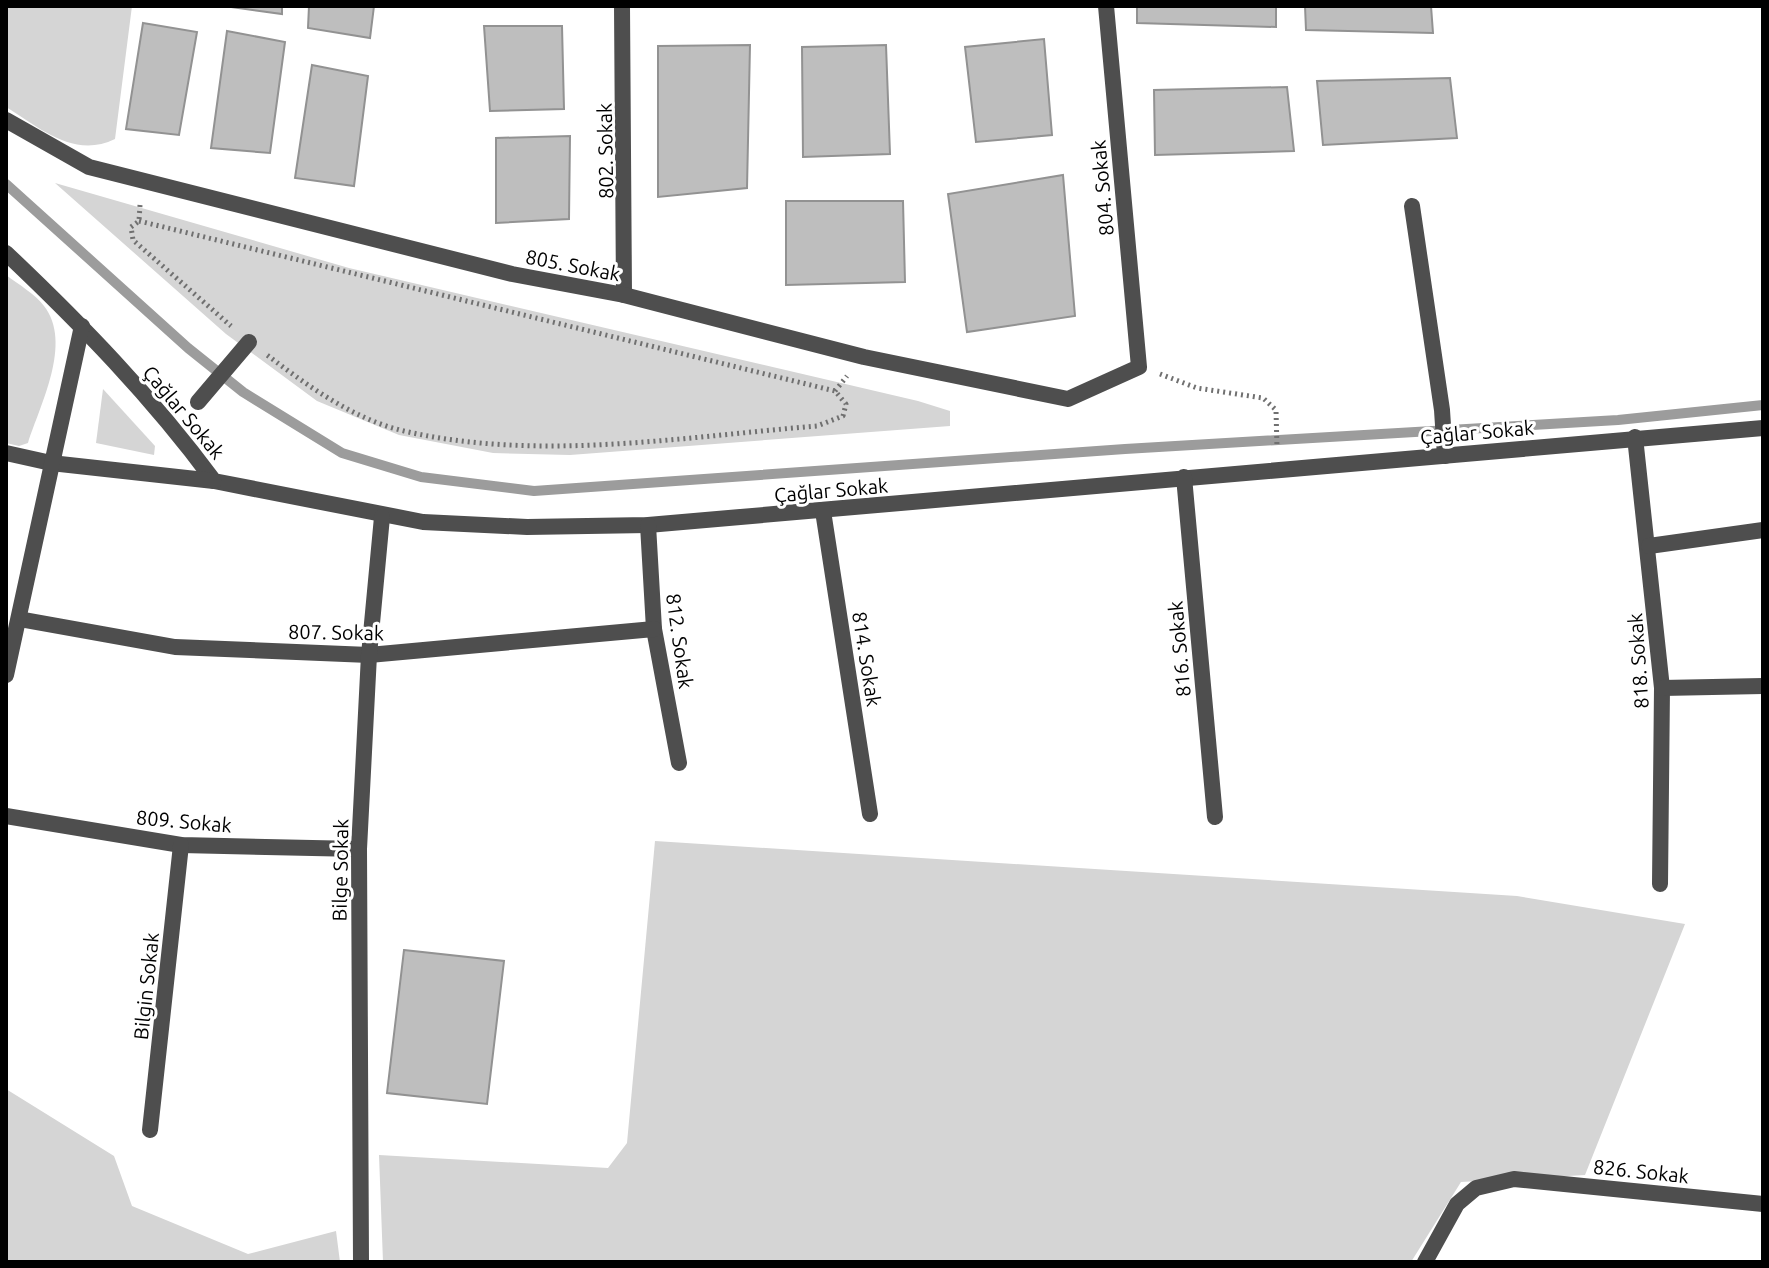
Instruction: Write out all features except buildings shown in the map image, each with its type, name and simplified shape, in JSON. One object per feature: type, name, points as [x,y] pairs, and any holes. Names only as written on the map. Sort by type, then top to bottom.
[{"type":"street","name":"802. Sokak","points":[[622,6],[624,295]]},
{"type":"street","name":"804. Sokak","points":[[1106,6],[1139,367]]},
{"type":"street","name":"805. Sokak","points":[[6,120],[89,167],[512,274],[624,295],[864,357],[1068,399],[1139,367]]},
{"type":"street","points":[[1412,206],[1442,410],[1445,456]]},
{"type":"street","name":"Çağlar Sokak","points":[[6,253],[82,326],[175,428],[214,481],[382,517],[472,525],[648,525],[1763,428]]},
{"type":"street","points":[[6,675],[82,326]]},
{"type":"street","points":[[198,402],[249,342]]},
{"type":"street","name":"818. Sokak","points":[[1635,437],[1662,688],[1660,884]]},
{"type":"street","points":[[6,453],[51,463],[214,481]]},
{"type":"street","name":"816. Sokak","points":[[1184,477],[1215,817]]},
{"type":"street","name":"814. Sokak","points":[[823,511],[870,814]]},
{"type":"street","name":"Bilge Sokak","points":[[361,1262],[359,849],[369,655],[382,517]]},
{"type":"street","name":"812. Sokak","points":[[648,525],[654,629],[679,763]]},
{"type":"street","points":[[1649,546],[1763,530]]},
{"type":"street","name":"807. Sokak","points":[[19,619],[175,647],[369,655],[654,629]]},
{"type":"street","points":[[1662,688],[1763,686]]},
{"type":"street","name":"809. Sokak","points":[[6,816],[181,845],[359,849]]},
{"type":"street","name":"Bilgin Sokak","points":[[150,1130],[181,845]]},
{"type":"street","name":"826. Sokak","points":[[1425,1262],[1457,1204],[1476,1188],[1514,1179],[1763,1204]]},
{"type":"path","points":[[139,221],[171,228],[357,277],[835,391],[846,404],[843,416],[817,426],[598,443],[496,446],[402,431],[324,398],[249,342],[133,240],[131,227],[139,221]]},
{"type":"path","points":[[1139,367],[1197,388],[1263,398],[1276,410],[1276,422]]},
{"type":"shaded area","points":[[6,6],[132,6],[115,139],[100,144],[71,143],[45,132],[6,107]]},
{"type":"shaded area","points":[[55,183],[349,268],[918,401],[950,411],[950,426],[570,455],[493,453],[399,435],[317,401],[226,334]]},
{"type":"shaded area","points":[[6,275],[44,306],[52,321],[55,338],[55,356],[46,393],[28,443],[19,446],[6,443]]},
{"type":"shaded area","points":[[103,389],[155,446],[154,455],[96,443]]},
{"type":"shaded area","points":[[655,841],[1517,896],[1685,924],[1585,1175],[1461,1182],[1411,1262],[383,1262],[379,1155],[608,1168],[627,1143]]},
{"type":"shaded area","points":[[6,1089],[114,1156],[132,1206],[248,1254],[336,1231],[340,1262],[6,1262]]},
{"type":"waterway","points":[[6,184],[188,348],[243,392],[342,453],[421,477],[534,491],[1125,449],[1618,420],[1763,405]]}]
